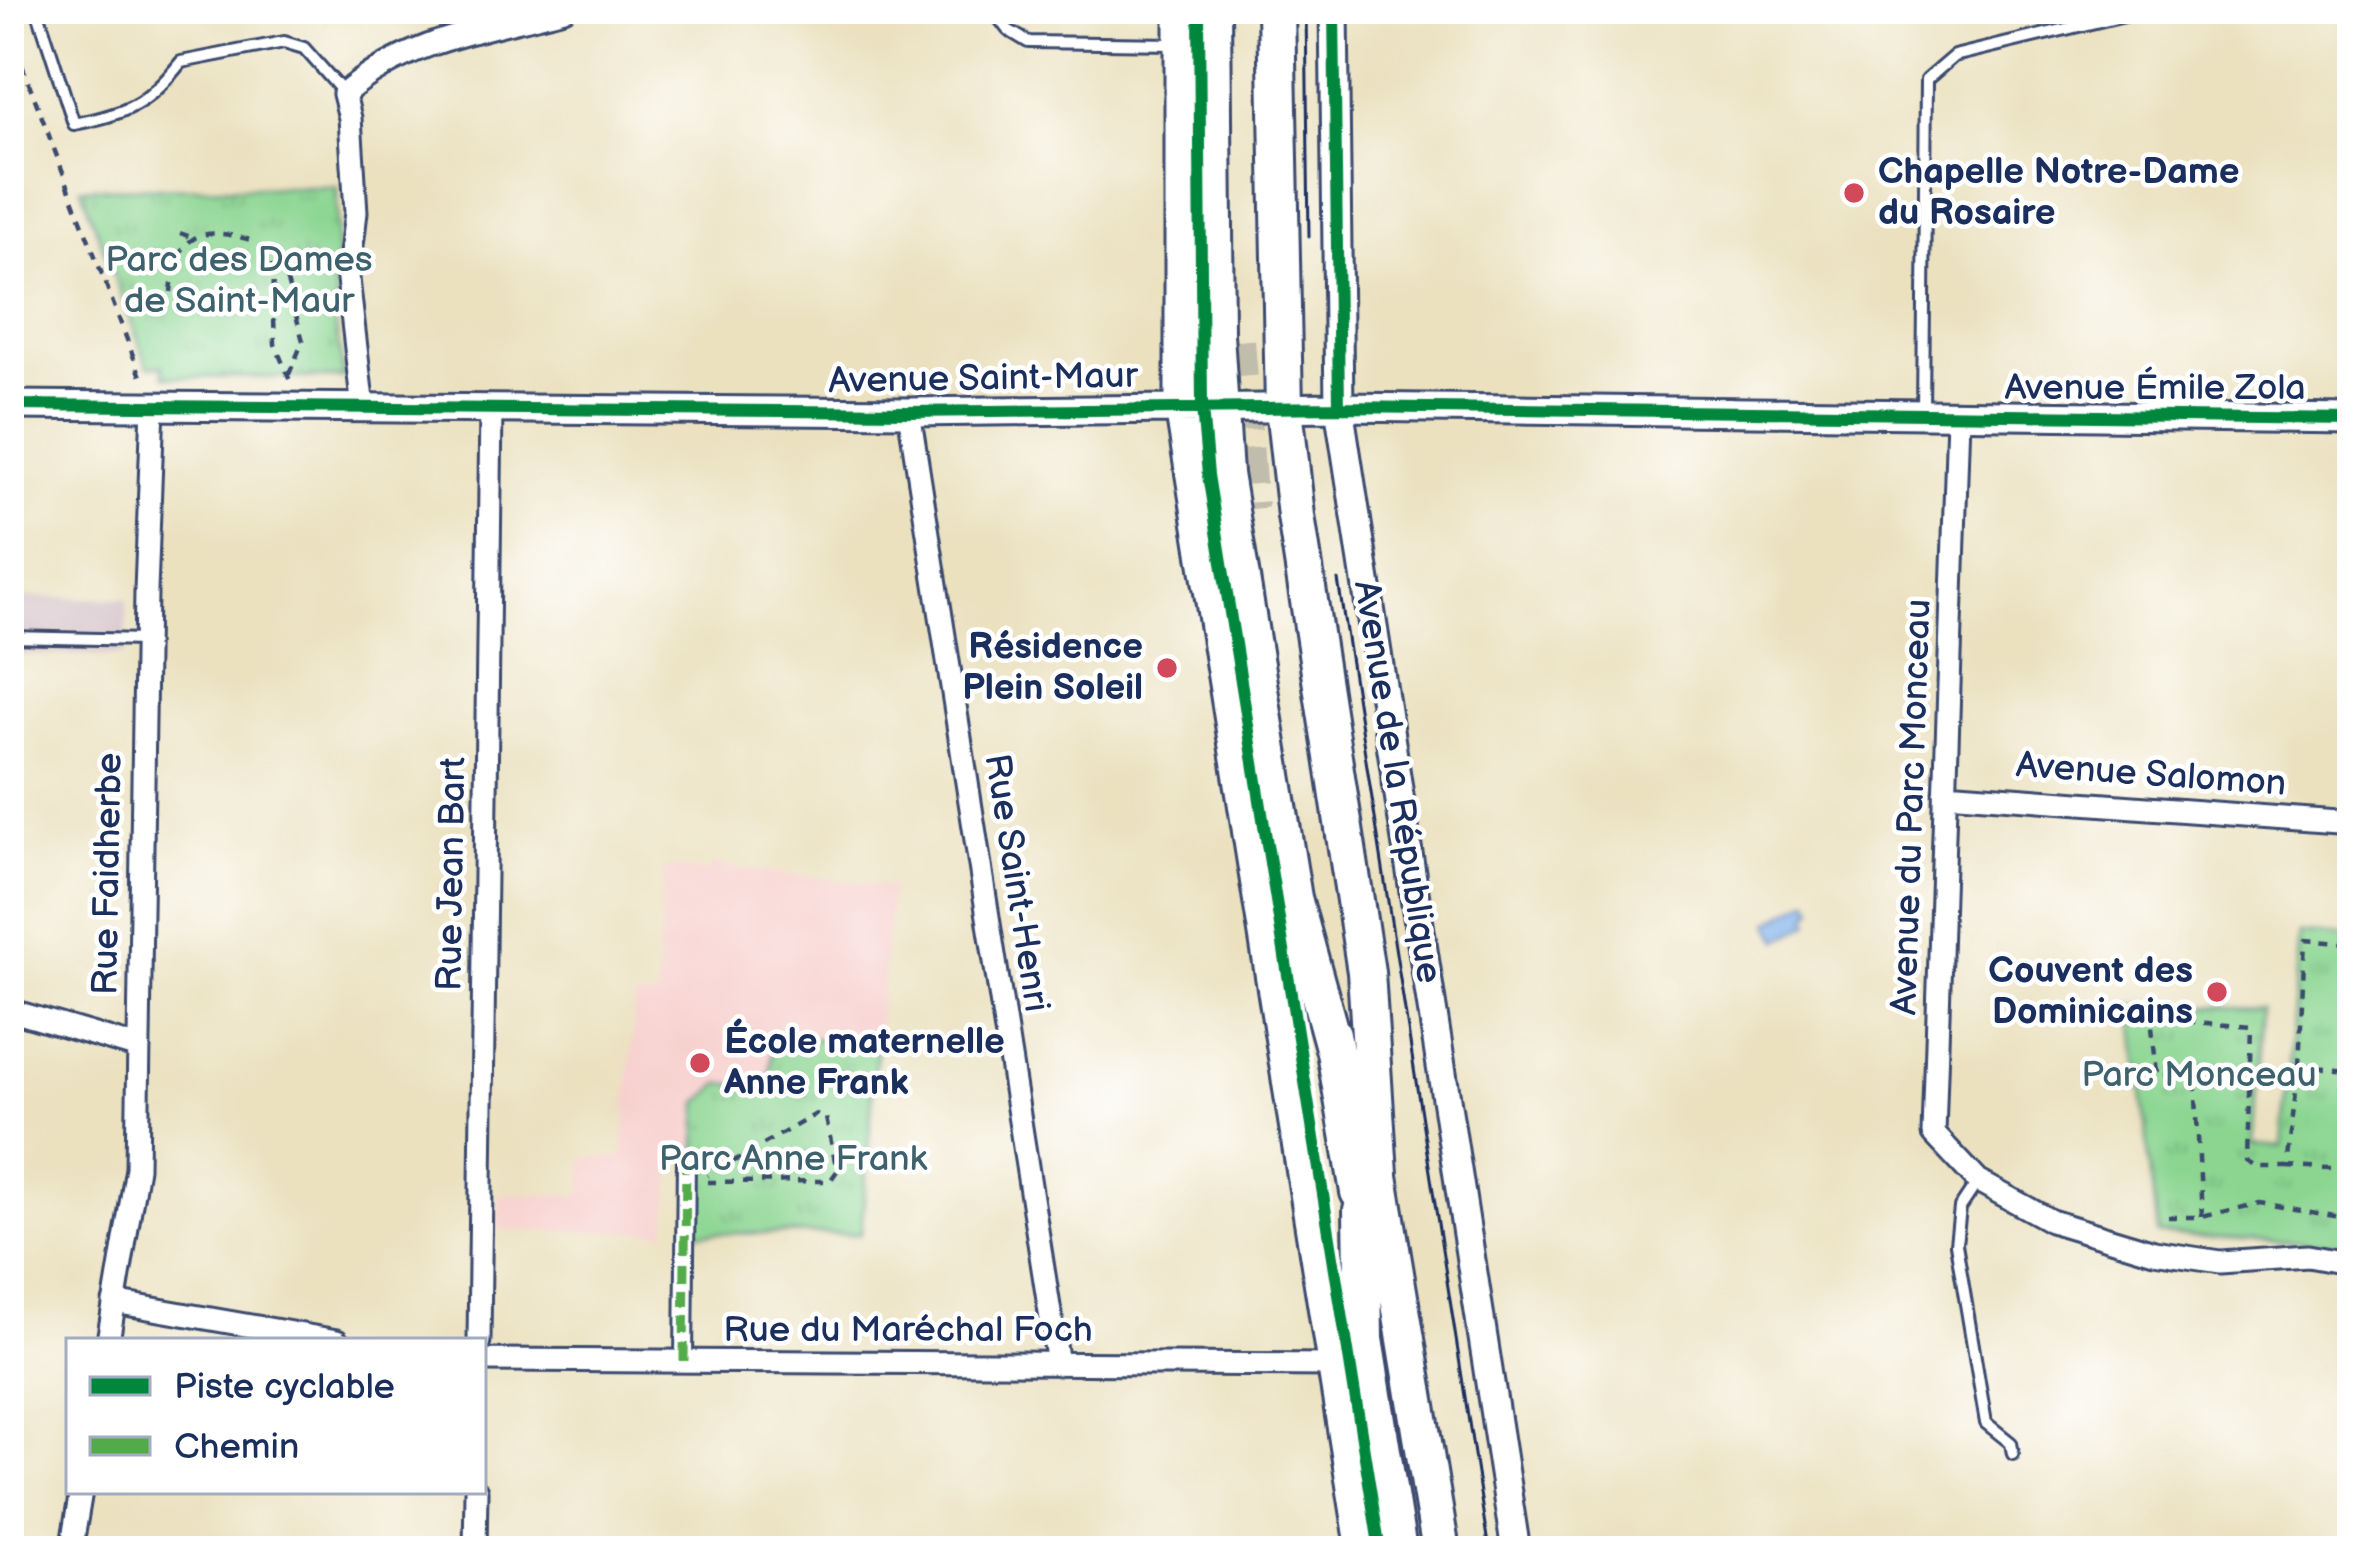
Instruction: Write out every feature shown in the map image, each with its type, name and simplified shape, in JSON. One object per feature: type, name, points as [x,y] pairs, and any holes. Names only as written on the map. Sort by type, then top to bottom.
[{"type":"main road","points":[[1212,9],[1218,409],[1224,474],[1293,898],[1336,1055]]},
{"type":"main road","points":[[1232,9],[1249,341],[1256,9]]},
{"type":"main road","points":[[1276,9],[1284,408],[1296,516],[1366,972],[1379,1174]]},
{"type":"main road","points":[[1417,1551],[1336,1055],[1262,505],[1441,1551]]},
{"type":"main road","points":[[1362,1210],[1364,1339],[1398,1551]]},
{"type":"main road","points":[[1423,1434],[1451,1510],[1460,1551]]},
{"type":"street","points":[[363,409],[348,278],[356,212],[344,94],[388,61],[417,47],[564,9]]},
{"type":"street","points":[[1179,9],[1179,407],[1361,1551]]},
{"type":"street","name":"Avenue de la République","points":[[1334,9],[1339,407],[1516,1551]]},
{"type":"street","name":"Avenue Saint-Maur","points":[[9,406],[909,412],[1339,407],[1958,417]]},
{"type":"street","name":"Rue Faidherbe","points":[[108,1338],[137,1168],[152,406]]},
{"type":"street","name":"Rue Jean Bart","points":[[478,1338],[490,408]]},
{"type":"street","name":"Rue Saint-Henri","points":[[909,412],[1058,1364]]},
{"type":"street","name":"Avenue Émile Zola","points":[[1958,417],[2352,419]]},
{"type":"street","name":"Avenue du Parc Monceau","points":[[1958,417],[1934,1134],[1978,1181],[2051,1221],[2154,1252],[2220,1262],[2308,1256],[2352,1264]]},
{"type":"street","name":"Avenue Salomon","points":[[1945,793],[2352,823]]},
{"type":"street","points":[[9,1010],[139,1048]]},
{"type":"street","points":[[684,1361],[686,1158]]},
{"type":"street","points":[[114,1302],[320,1338]]},
{"type":"street","name":"Rue du Maréchal Foch","points":[[486,1360],[1332,1365]]},
{"type":"street","points":[[71,1551],[80,1494]]},
{"type":"street","points":[[475,1551],[476,1494]]},
{"type":"lane","points":[[37,9],[74,124],[125,113],[157,93],[181,62],[284,42],[304,48],[344,94]]},
{"type":"lane","points":[[992,9],[1008,30],[1028,42],[1180,44]]},
{"type":"lane","points":[[1923,417],[1926,80],[1954,56],[2137,12]]},
{"type":"lane","points":[[9,637],[145,640]]},
{"type":"lane","points":[[1978,1181],[1960,1208],[1956,1244],[1987,1423],[2012,1443],[2012,1454]]},
{"type":"path","points":[[9,32],[152,406]]},
{"type":"path","points":[[172,292],[174,265],[191,237],[207,231],[250,240]]},
{"type":"path","points":[[180,233],[191,237]]},
{"type":"path","points":[[272,265],[275,344],[290,375],[303,341],[282,262]]},
{"type":"path","points":[[2287,1167],[2299,1066],[2305,940],[2352,944]]},
{"type":"path","points":[[2202,1217],[2194,1077],[2157,1074],[2151,1018],[2251,1027],[2247,1161],[2257,1167],[2352,1170]]},
{"type":"path","points":[[2299,1066],[2352,1070]]},
{"type":"path","points":[[816,1114],[826,1118],[837,1171],[830,1181],[696,1182],[816,1114]]},
{"type":"path","points":[[2168,1216],[2202,1217],[2260,1203],[2352,1219]]},
{"type":"shaded area","points":[[9,597],[127,599],[126,655],[9,655]]},
{"type":"shaded area","name":"École maternelle Anne Frank","points":[[710,865],[891,887],[877,1043],[773,1036],[769,1088],[721,1084],[699,1103],[697,1158],[674,1158],[666,1232],[498,1230],[499,1194],[582,1195],[583,1158],[623,1157],[635,998],[656,998],[664,868],[709,872]]},
{"type":"green space","name":"Parc des Dames de Saint-Maur","points":[[337,187],[336,328],[344,378],[168,377],[163,366],[148,366],[81,188]]},
{"type":"green space","name":"Parc Monceau","points":[[2299,934],[2352,938],[2352,1245],[2157,1234],[2133,1005],[2262,1008],[2252,1145],[2282,1147]]},
{"type":"green space","name":"Parc Anne Frank","points":[[773,1036],[877,1043],[861,1234],[693,1233],[699,1103],[721,1083],[769,1087]]},
{"type":"water","points":[[1810,899],[1814,908],[1808,915],[1810,922],[1780,940],[1770,922]]},
{"type":"tunnel","points":[[1237,341],[1250,509]]},
{"type":"tram line","points":[[1306,9],[1309,237]]},
{"type":"tram line","points":[[1338,580],[1489,1551]]},
{"type":"marked path","points":[[684,1361],[686,1158]]},
{"type":"cycle path","points":[[1199,9],[1202,408],[1208,475],[1380,1551]]},
{"type":"cycle path","points":[[1334,9],[1339,407]]},
{"type":"cycle path","points":[[9,405],[909,412],[1339,407],[2352,419]]},
{"type":"place","name":"Chapelle Notre-Dame du Rosaire","points":[[1854,193]]},
{"type":"place","name":"Résidence Plein Soleil","points":[[1167,668]]},
{"type":"place","name":"Couvent des Dominicains","points":[[2217,992]]},
{"type":"place","name":"École maternelle Anne Frank","points":[[700,1063]]}]
